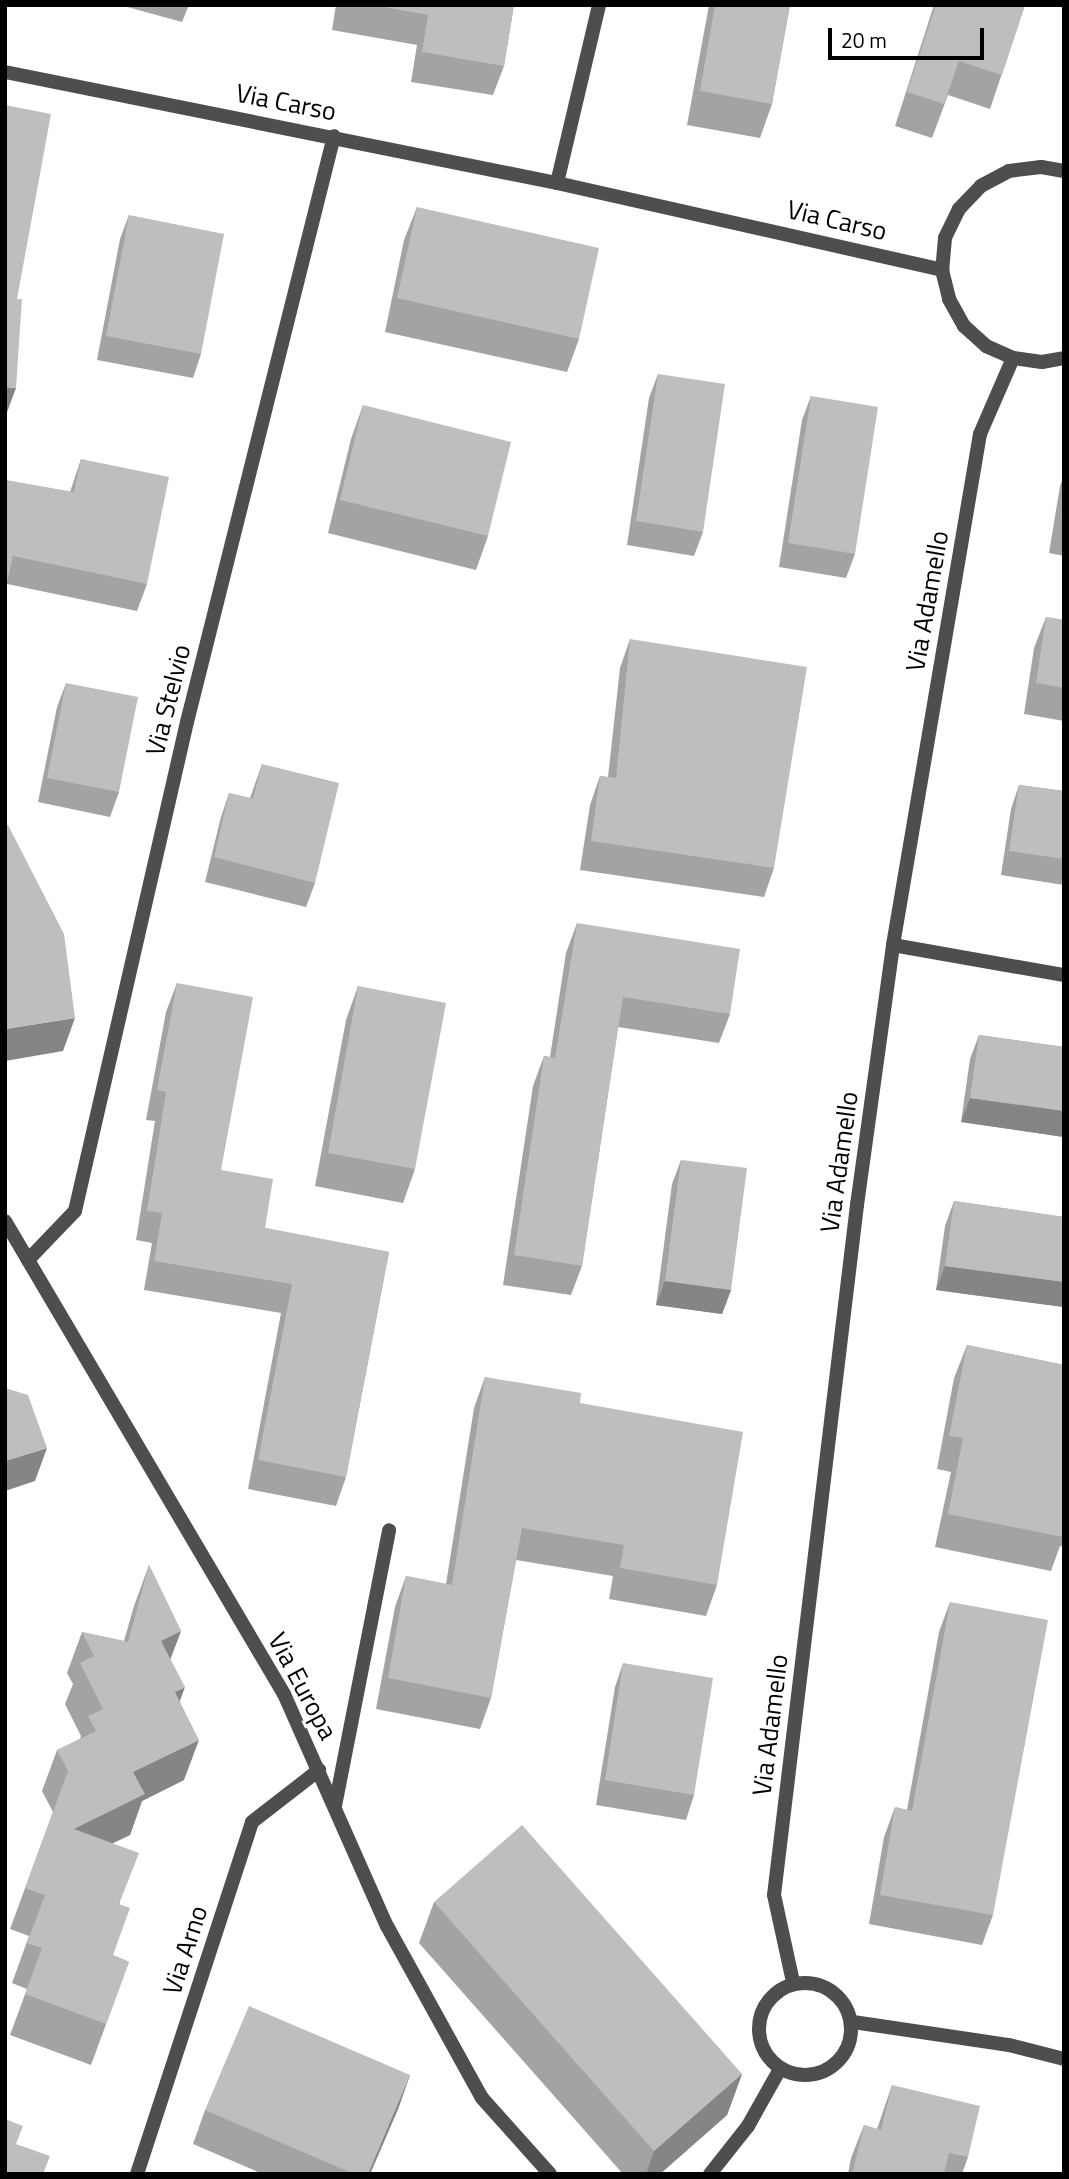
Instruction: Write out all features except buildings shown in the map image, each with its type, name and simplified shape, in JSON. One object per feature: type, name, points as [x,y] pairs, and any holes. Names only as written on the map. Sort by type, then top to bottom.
[{"type":"street","points":[[557,183],[599,5]]},
{"type":"street","name":"Via Carso","points":[[5,72],[334,136],[557,183],[942,270]]},
{"type":"street","name":"Via Stelvio","points":[[28,1261],[75,1211],[187,722],[334,136]]},
{"type":"street","points":[[1064,171],[1041,166],[1009,171],[981,186],[959,209],[945,238],[942,270],[949,299],[964,326],[986,346],[1013,358],[1042,362],[1064,358]]},
{"type":"street","name":"Via Adamello","points":[[793,1982],[774,1895],[893,945],[980,434],[1013,358]]},
{"type":"street","points":[[893,945],[1064,975]]},
{"type":"street","name":"Via Europa","points":[[5,1221],[284,1694],[387,1926],[482,2098],[550,2174]]},
{"type":"street","points":[[335,1806],[389,1530]]},
{"type":"street","name":"Via Arno","points":[[137,2174],[252,1822],[319,1770]]},
{"type":"street","points":[[793,1982],[832,1988],[853,2022],[845,2056],[815,2076],[780,2069],[758,2040],[763,2004],[793,1982]]},
{"type":"street","points":[[853,2022],[1009,2045],[1064,2059]]},
{"type":"street","points":[[710,2174],[748,2126],[780,2069]]}]
